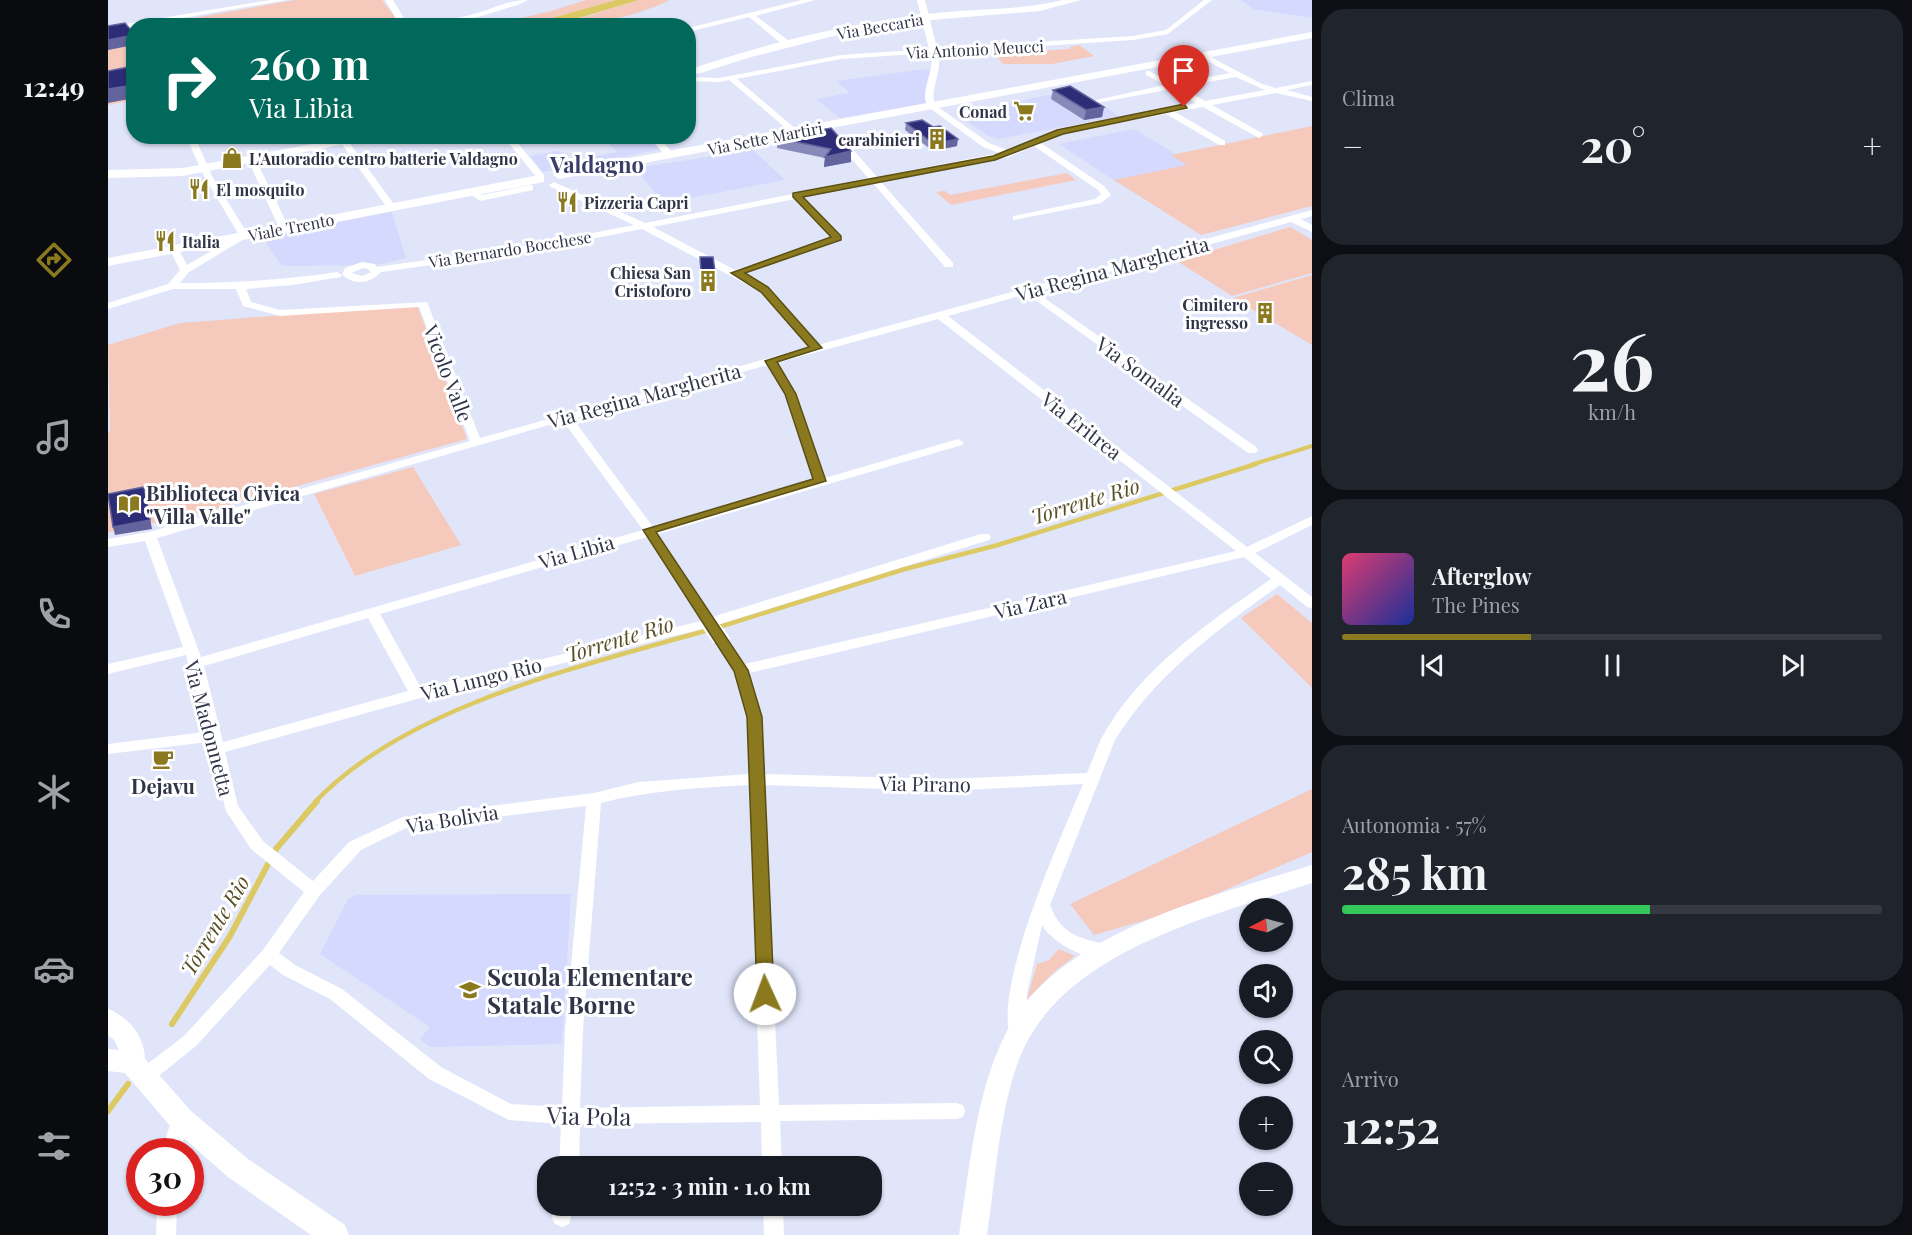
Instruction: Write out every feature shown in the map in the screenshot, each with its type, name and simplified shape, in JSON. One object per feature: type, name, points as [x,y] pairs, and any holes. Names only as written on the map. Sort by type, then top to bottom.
[{"type":"main road","name":"Via Beccaria","points":[[696,73],[737,56],[786,43],[927,18],[1021,11],[1076,0]]},
{"type":"main road","name":"Via Sette Martiri","points":[[474,193],[1312,35]]},
{"type":"main road","points":[[108,174],[204,169],[340,144]]},
{"type":"main road","name":"Viale Trento","points":[[108,262],[474,193]]},
{"type":"main road","points":[[973,1235],[996,1099],[1018,1035],[1027,1019],[1056,987],[1074,972],[1107,952],[1156,929],[1312,874]]},
{"type":"main road","points":[[108,1020],[124,1033],[132,1051],[128,1067],[181,1119],[238,1168],[335,1235]]},
{"type":"street","points":[[174,18],[283,0]]},
{"type":"street","points":[[389,0],[400,18]]},
{"type":"street","points":[[461,18],[525,0]]},
{"type":"street","points":[[696,28],[811,0]]},
{"type":"street","points":[[921,0],[937,64],[928,98],[932,106],[986,145],[1009,154]]},
{"type":"street","name":"Via Antonio Meucci","points":[[696,76],[714,80],[840,57],[1108,41],[1168,32],[1208,0]]},
{"type":"street","points":[[750,14],[786,43]]},
{"type":"street","points":[[108,29],[126,26]]},
{"type":"street","points":[[1203,56],[1259,86],[1312,99]]},
{"type":"street","points":[[1149,73],[1259,135]]},
{"type":"street","points":[[1101,108],[1087,100],[1238,74]]},
{"type":"street","points":[[730,77],[794,132]]},
{"type":"street","name":"Via Bernardo Bocchese","points":[[376,270],[525,249],[1009,154],[1060,132],[1312,83]]},
{"type":"street","points":[[1165,110],[1222,143]]},
{"type":"street","points":[[1110,114],[1120,120]]},
{"type":"street","points":[[827,126],[949,264]]},
{"type":"street","points":[[1016,218],[1098,201],[1106,195],[1103,189],[1033,142]]},
{"type":"street","points":[[172,286],[185,270],[244,236],[204,169],[193,144]]},
{"type":"street","points":[[346,144],[391,207]]},
{"type":"street","points":[[515,144],[549,180],[642,225],[765,290],[816,348]]},
{"type":"street","points":[[659,144],[670,155]]},
{"type":"street","points":[[252,160],[284,228]]},
{"type":"street","points":[[736,273],[837,238],[797,195]]},
{"type":"street","name":"Via Regina Margherita","points":[[108,543],[150,536],[476,442],[1312,213]]},
{"type":"street","points":[[1292,218],[1312,229]]},
{"type":"street","points":[[174,250],[185,270]]},
{"type":"street","points":[[108,306],[172,286],[240,286],[293,282],[337,275]]},
{"type":"street","name":"Vicolo Valle","points":[[240,286],[247,304],[280,313],[423,304],[476,442]]},
{"type":"street","name":"Via Somalia","points":[[1029,291],[1252,450]]},
{"type":"street","name":"Via Eritrea","points":[[940,315],[1312,604]]},
{"type":"street","points":[[771,361],[790,394],[820,481]]},
{"type":"street","points":[[566,417],[649,530],[741,670],[754,717],[772,1156]]},
{"type":"street","name":"Via Libia","points":[[108,669],[193,657],[371,611],[958,443]]},
{"type":"street","name":"Via Zara","points":[[741,670],[1245,553],[1312,520]]},
{"type":"street","name":"Via Madonnetta","points":[[150,536],[193,657],[231,807],[257,845],[314,891]]},
{"type":"street","name":"Via Lungo Rio","points":[[108,749],[216,742],[417,694],[713,629],[985,537]]},
{"type":"street","points":[[1018,1035],[1014,1015],[1030,954],[1033,927],[1092,778],[1121,716],[1158,673],[1280,579]]},
{"type":"street","points":[[371,611],[417,694]]},
{"type":"street","name":"Via Pirano","points":[[757,779],[945,785],[1092,778]]},
{"type":"street","name":"Via Bolivia","points":[[128,1067],[190,1041],[269,955],[314,891],[355,846],[403,823],[594,799],[649,786],[757,779]]},
{"type":"street","points":[[570,1156],[574,1030],[594,799]]},
{"type":"street","points":[[1042,905],[1048,922],[1059,935],[1086,949],[1107,952]]},
{"type":"street","name":"Via Pola","points":[[269,955],[289,970],[336,994],[435,1072],[509,1112],[572,1116],[956,1111]]},
{"type":"street","points":[[175,1138],[181,1119]]},
{"type":"street","points":[[166,1235],[167,1216]]},
{"type":"street","points":[[773,1216],[774,1235]]},
{"type":"shaded area","points":[[295,0],[382,0],[396,18],[193,18]]},
{"type":"shaded area","points":[[586,0],[616,0],[552,18],[521,18]]},
{"type":"shaded area","points":[[616,0],[639,0],[579,18],[552,18]]},
{"type":"shaded area","points":[[639,0],[670,0],[618,18],[582,18]]},
{"type":"shaded area","points":[[1241,0],[1312,0],[1312,18],[1253,9]]},
{"type":"shaded area","points":[[126,29],[126,101],[108,105],[108,32]]},
{"type":"shaded area","points":[[1079,45],[1094,56],[1052,64],[1003,64],[991,49],[1001,53],[1070,49],[1070,47]]},
{"type":"shaded area","points":[[925,69],[937,72],[926,103],[840,118],[816,99],[850,93],[836,81]]},
{"type":"shaded area","points":[[1077,89],[1119,116],[998,139],[988,136],[957,114]]},
{"type":"shaded area","points":[[1312,126],[1312,206],[1201,235],[1114,180],[1187,165],[1171,155]]},
{"type":"shaded area","points":[[1134,129],[1194,165],[1116,182],[1059,144]]},
{"type":"shaded area","points":[[609,144],[657,144],[662,149],[543,172],[530,156],[559,151],[569,161],[617,152]]},
{"type":"shaded area","points":[[753,150],[785,180],[663,203],[635,168]]},
{"type":"shaded area","points":[[1067,173],[1076,180],[951,205],[936,192],[945,191],[950,195]]},
{"type":"shaded area","points":[[392,212],[406,258],[376,265],[282,266],[262,237]]},
{"type":"shaded area","points":[[1290,227],[1312,240],[1312,273],[1232,296],[1177,261]]},
{"type":"shaded area","points":[[1312,275],[1312,345],[1233,298]]},
{"type":"shaded area","points":[[417,305],[467,439],[160,524],[159,522],[109,532],[108,536],[108,433],[110,432],[108,345],[180,323]]},
{"type":"shaded area","points":[[413,467],[461,545],[355,576],[314,494]]},
{"type":"shaded area","points":[[1277,594],[1312,623],[1312,688],[1241,618]]},
{"type":"shaded area","points":[[1312,789],[1312,852],[1177,911],[1094,935],[1070,904]]},
{"type":"shaded area","name":"Scuola Elementare Statale Borne","points":[[571,894],[562,1044],[430,1047],[420,1039],[430,1027],[320,954],[348,899],[356,895]]},
{"type":"shaded area","points":[[1059,949],[1075,956],[1055,971],[1027,999],[1037,964],[1049,960]]},
{"type":"building","points":[[125,23],[126,37],[108,40],[108,26]]},
{"type":"building","points":[[126,68],[126,86],[108,89],[108,71]]},
{"type":"building","points":[[1070,86],[1104,107],[1086,110],[1053,90]]},
{"type":"building","points":[[922,120],[933,127],[940,126],[958,139],[934,144],[906,123]]},
{"type":"building","points":[[831,128],[851,151],[825,157],[831,149],[777,138]]},
{"type":"building","points":[[700,257],[713,257],[715,271],[701,271]]},
{"type":"building","points":[[144,487],[150,520],[113,527],[108,494]]},
{"type":"waterway","name":"Torrente Rio","points":[[1251,465],[1312,446]]},
{"type":"waterway","name":"Torrente Rio","points":[[716,628],[905,569],[998,545],[1256,464]]},
{"type":"waterway","name":"Torrente Rio","points":[[315,802],[353,768],[398,739],[447,714],[553,675],[708,630]]},
{"type":"waterway","name":"Torrente Rio","points":[[172,1024],[230,936],[276,849],[317,801]]},
{"type":"waterway","name":"Torrente Rio","points":[[108,1111],[128,1084]]},
{"type":"place","name":"Conad","points":[[1024,111]]},
{"type":"place","name":"carabinieri","points":[[937,139]]},
{"type":"place","name":"L'Autoradio centro batterie Valdagno","points":[[232,158]]},
{"type":"place","name":"El mosquito","points":[[199,189]]},
{"type":"place","name":"Pizzeria Capri","points":[[567,202]]},
{"type":"place","name":"Italia","points":[[165,241]]},
{"type":"place","name":"Chiesa San Cristoforo","points":[[708,281]]},
{"type":"place","name":"Cimitero ingresso","points":[[1265,313]]},
{"type":"place","name":"Biblioteca Civica \"Villa Valle\"","points":[[129,504]]},
{"type":"place","name":"Dejavu","points":[[163,759]]},
{"type":"place","name":"Scuola Elementare Statale Borne","points":[[470,990]]},
{"type":"district","name":"Valdagno","points":[[597,164]]},
{"type":"route","points":[[765,994],[754,717],[741,670],[649,530],[820,481],[790,394],[771,361],[816,348],[765,290],[736,273],[837,238],[797,195],[995,158],[1060,132],[1184,107]]}]
